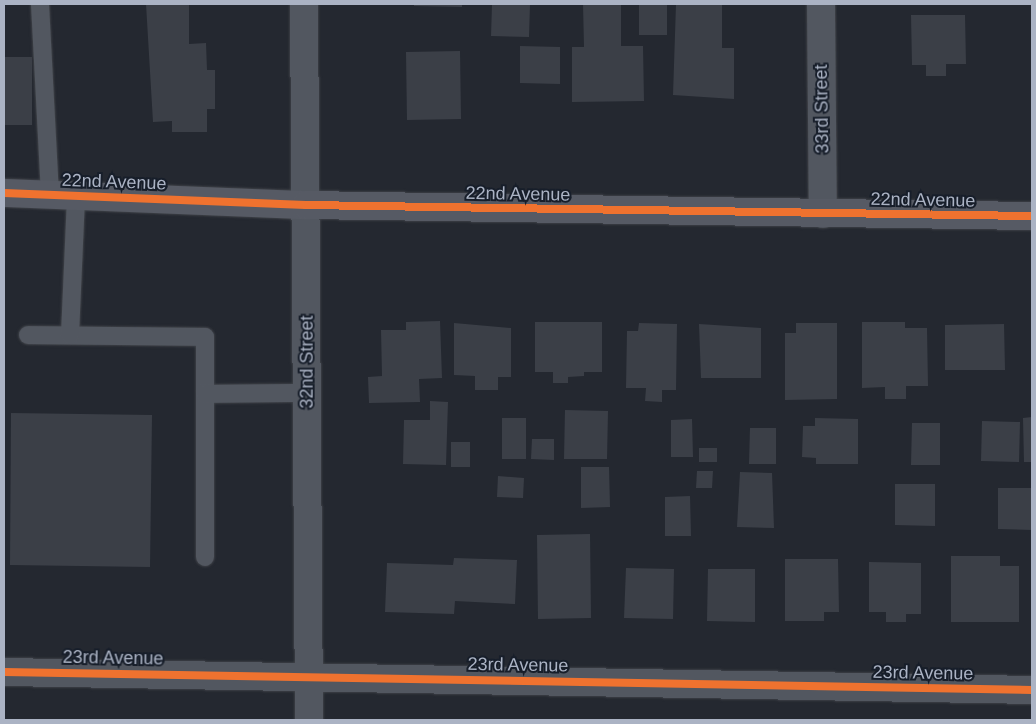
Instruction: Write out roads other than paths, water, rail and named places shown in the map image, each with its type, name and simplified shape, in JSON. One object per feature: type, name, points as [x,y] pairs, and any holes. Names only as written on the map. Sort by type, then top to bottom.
[{"type":"street","name":"32nd Street","points":[[304,4],[309,720]]},
{"type":"street","name":"33rd Street","points":[[821,4],[823,214]]},
{"type":"street","name":"22nd Avenue","points":[[4,193],[306,205],[1032,216]]},
{"type":"street","name":"23rd Avenue","points":[[4,672],[1032,690]]},
{"type":"lane","points":[[40,4],[63,195],[70,335]]},
{"type":"lane","points":[[28,335],[205,336],[205,557]]},
{"type":"lane","points":[[205,394],[307,393]]}]
